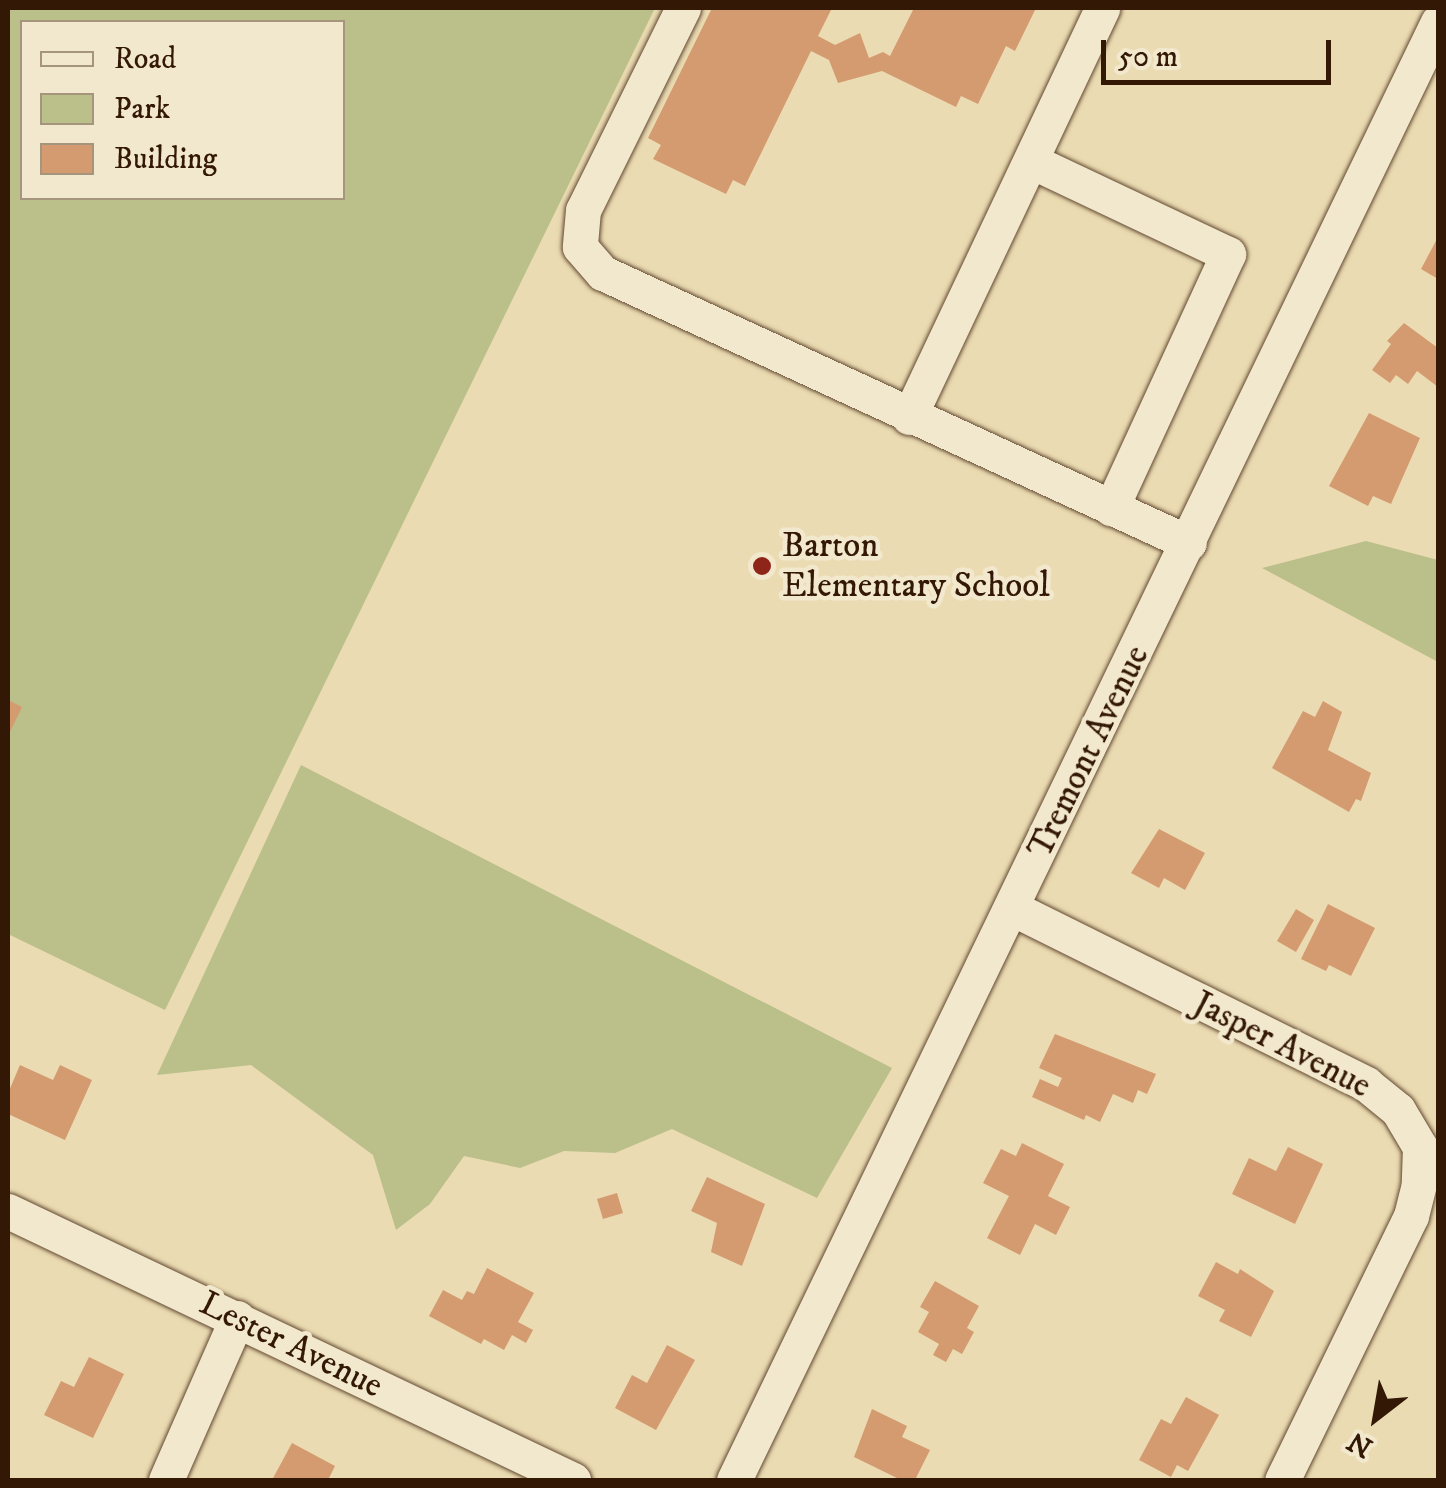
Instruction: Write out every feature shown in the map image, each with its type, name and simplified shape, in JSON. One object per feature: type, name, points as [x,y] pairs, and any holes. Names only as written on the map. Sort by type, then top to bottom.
[{"type":"street","points":[[683,8],[582,210],[580,247],[603,273],[1189,543]]},
{"type":"street","points":[[909,417],[1102,8]]},
{"type":"street","name":"Tremont Avenue","points":[[734,1480],[1014,909],[1438,22]]},
{"type":"street","points":[[1031,161],[1228,254],[1112,508]]},
{"type":"street","name":"Jasper Avenue","points":[[1014,909],[1366,1084],[1398,1110],[1420,1147],[1419,1184],[1410,1216],[1282,1480]]},
{"type":"street","name":"Lester Avenue","points":[[8,1212],[573,1480]]},
{"type":"street","points":[[166,1480],[237,1318]]},
{"type":"green space","points":[[8,8],[655,8],[165,1010],[8,934]]},
{"type":"green space","points":[[1366,541],[1438,560],[1438,662],[1262,568]]},
{"type":"green space","points":[[301,765],[892,1068],[817,1198],[672,1129],[615,1153],[564,1151],[520,1168],[464,1156],[430,1204],[396,1230],[373,1155],[251,1065],[157,1075]]},
{"type":"building","points":[[712,8],[832,8],[818,36],[835,45],[860,33],[869,58],[883,52],[890,56],[914,8],[1036,8],[1015,51],[1006,46],[978,104],[961,96],[956,107],[882,71],[838,83],[829,60],[811,51],[745,186],[733,180],[726,194],[653,159],[661,145],[648,138]]},
{"type":"building","points":[[1438,237],[1438,279],[1421,269]]},
{"type":"building","points":[[1404,323],[1438,348],[1438,387],[1417,371],[1408,384],[1396,375],[1390,383],[1372,370],[1391,344],[1387,341]]},
{"type":"building","points":[[1369,413],[1420,438],[1391,504],[1373,496],[1368,506],[1329,486]]},
{"type":"building","points":[[8,700],[22,707],[8,736]]},
{"type":"building","points":[[1323,701],[1342,712],[1328,750],[1371,773],[1361,801],[1356,799],[1349,812],[1272,768],[1303,711],[1315,717]]},
{"type":"building","points":[[1159,829],[1205,853],[1185,890],[1164,878],[1159,888],[1131,873]]},
{"type":"building","points":[[1328,904],[1375,928],[1351,976],[1329,965],[1326,971],[1301,959]]},
{"type":"building","points":[[1296,909],[1314,920],[1296,952],[1277,941]]},
{"type":"building","points":[[1055,1034],[1156,1074],[1147,1094],[1138,1090],[1133,1103],[1113,1094],[1100,1122],[1086,1115],[1084,1120],[1032,1097],[1040,1079],[1058,1087],[1062,1078],[1039,1068]]},
{"type":"building","points":[[20,1065],[53,1080],[60,1065],[92,1080],[65,1140],[8,1114],[8,1093]]},
{"type":"building","points":[[1022,1143],[1064,1164],[1048,1196],[1070,1207],[1056,1235],[1035,1224],[1020,1255],[987,1238],[1009,1196],[983,1183],[1001,1149],[1016,1156]]},
{"type":"building","points":[[1288,1147],[1323,1164],[1295,1224],[1232,1194],[1249,1158],[1276,1171]]},
{"type":"building","points":[[707,1177],[765,1204],[742,1266],[711,1252],[717,1223],[691,1211]]},
{"type":"building","points":[[617,1193],[623,1213],[603,1219],[597,1199]]},
{"type":"building","points":[[1216,1262],[1238,1274],[1240,1269],[1274,1291],[1251,1337],[1219,1321],[1225,1310],[1198,1296]]},
{"type":"building","points":[[487,1268],[534,1293],[518,1322],[533,1330],[526,1343],[512,1335],[504,1350],[484,1339],[481,1344],[429,1316],[443,1290],[462,1300],[467,1291],[474,1294]]},
{"type":"building","points":[[935,1281],[979,1306],[967,1328],[974,1332],[962,1354],[953,1349],[946,1362],[933,1355],[939,1344],[918,1332],[929,1312],[920,1307]]},
{"type":"building","points":[[667,1345],[695,1360],[656,1430],[615,1408],[632,1375],[647,1383]]},
{"type":"building","points":[[89,1357],[124,1374],[93,1438],[44,1415],[61,1381],[74,1387]]},
{"type":"building","points":[[1186,1397],[1219,1415],[1188,1471],[1177,1465],[1171,1477],[1139,1460],[1161,1419],[1171,1424]]},
{"type":"building","points":[[872,1409],[907,1426],[902,1437],[930,1450],[915,1480],[901,1480],[854,1457]]},
{"type":"building","points":[[292,1443],[335,1466],[328,1480],[272,1480]]},
{"type":"place","name":"Barton Elementary School","points":[[762,566]]}]
